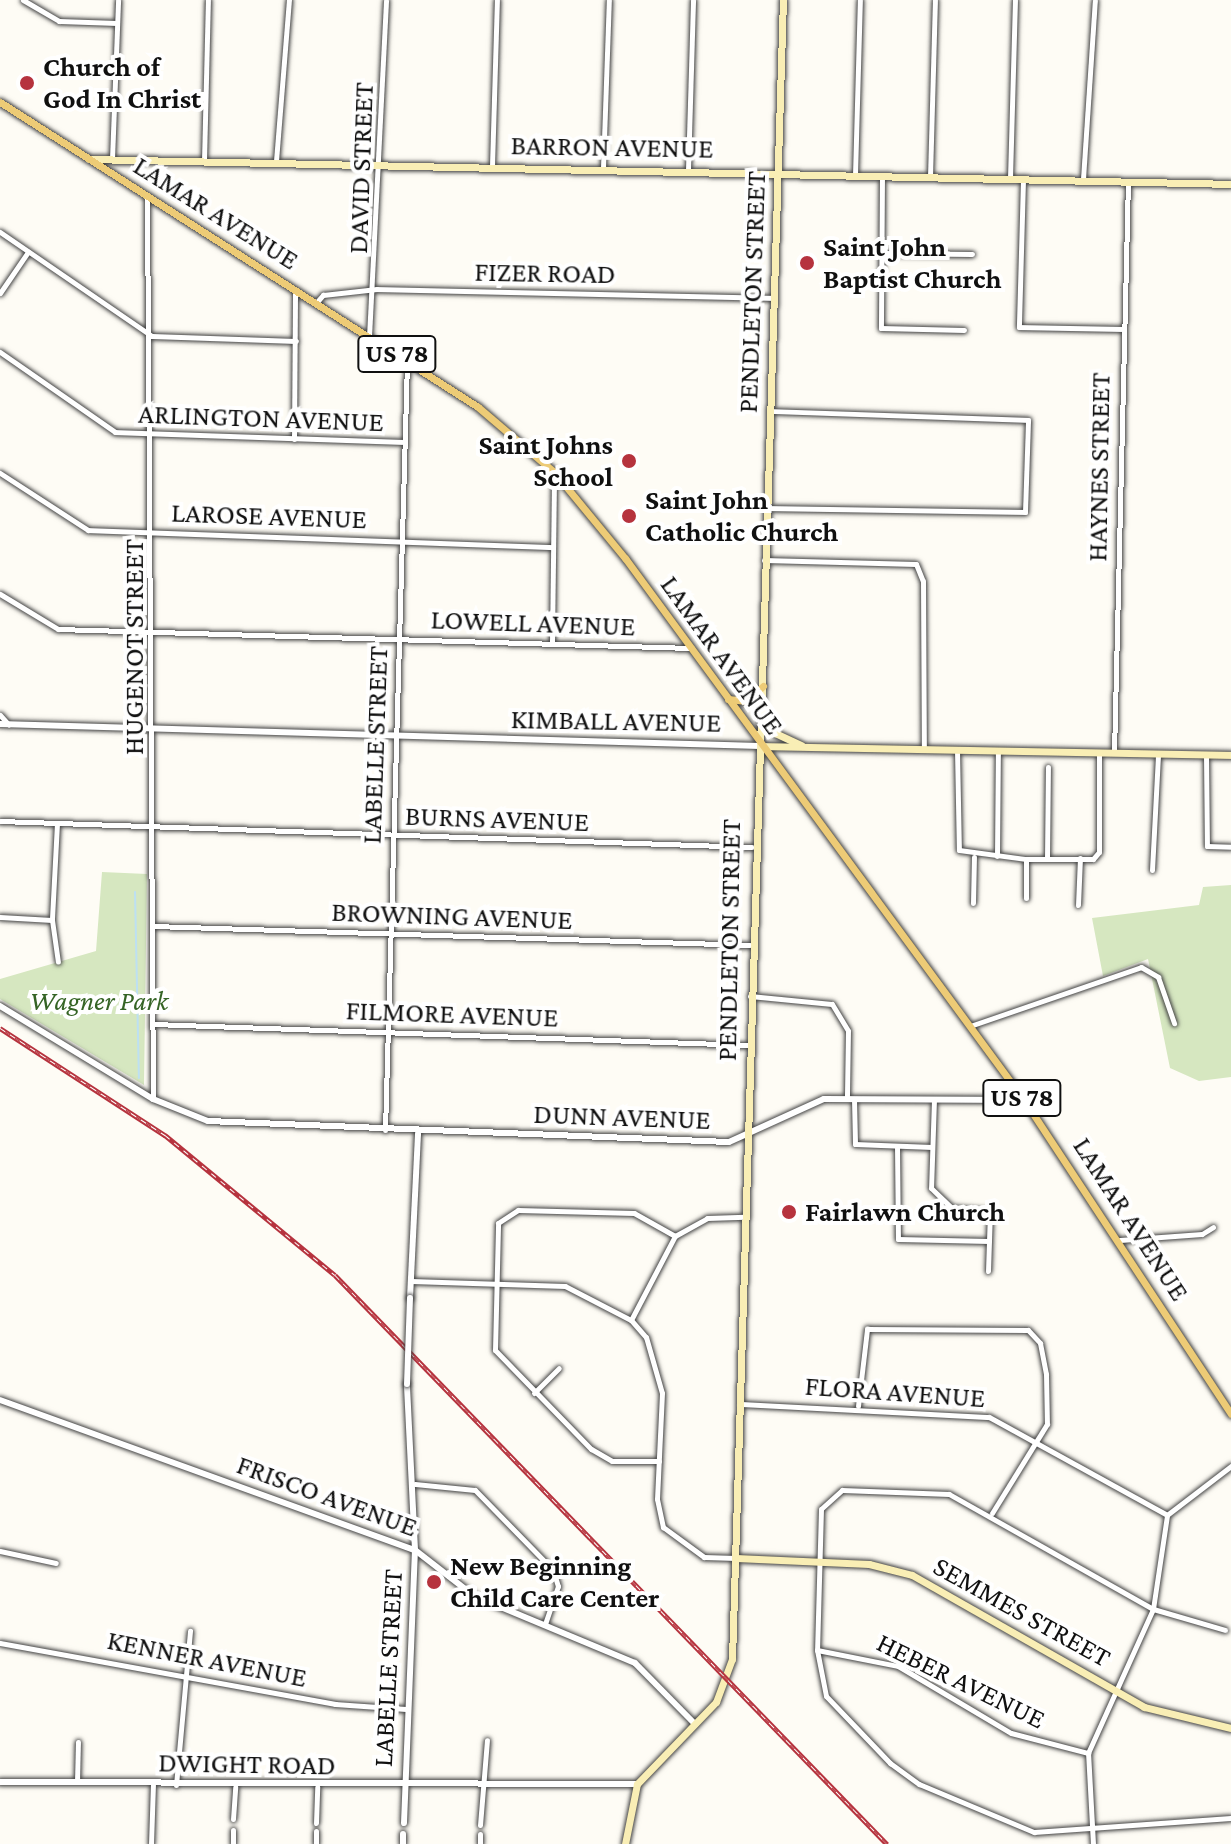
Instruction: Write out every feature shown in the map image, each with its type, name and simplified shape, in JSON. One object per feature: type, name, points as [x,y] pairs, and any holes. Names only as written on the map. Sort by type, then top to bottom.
[{"type":"main road","name":"PENDLETON STREET","points":[[637,1784],[695,1724],[728,1676],[736,1558],[752,847],[763,686],[765,508],[777,298],[783,0]]},
{"type":"main road","name":"LAMAR AVENUE","points":[[0,102],[487,414],[554,472],[692,648],[760,746],[1024,1100],[1120,1240],[1231,1414]]},
{"type":"main road","name":"BARRON AVENUE","points":[[89,159],[1231,184]]},
{"type":"main road","points":[[728,699],[747,701],[763,686]]},
{"type":"main road","points":[[762,705],[770,729],[806,747]]},
{"type":"main road","name":"KIMBALL AVENUE","points":[[760,746],[1231,755]]},
{"type":"main road","name":"SEMMES STREET","points":[[736,1558],[819,1560],[912,1575],[1172,1719],[1231,1728]]},
{"type":"main road","points":[[625,1844],[637,1784]]},
{"type":"street","points":[[23,0],[59,21],[117,23]]},
{"type":"street","points":[[112,159],[118,0]]},
{"type":"street","points":[[204,161],[208,0]]},
{"type":"street","points":[[276,161],[289,0]]},
{"type":"street","name":"DAVID STREET","points":[[369,337],[377,289],[386,0]]},
{"type":"street","points":[[492,166],[497,0]]},
{"type":"street","points":[[603,168],[609,0]]},
{"type":"street","points":[[688,170],[693,0]]},
{"type":"street","points":[[855,175],[860,0]]},
{"type":"street","points":[[930,177],[935,0]]},
{"type":"street","points":[[1010,178],[1015,0]]},
{"type":"street","points":[[1083,179],[1095,0]]},
{"type":"street","points":[[882,176],[879,253],[881,328],[964,330]]},
{"type":"street","points":[[1023,179],[1019,327],[1121,329]]},
{"type":"street","name":"HAYNES STREET","points":[[1114,753],[1121,329],[1128,182]]},
{"type":"street","name":"HUGENOT STREET","points":[[147,196],[155,533],[153,1099]]},
{"type":"street","points":[[0,232],[152,336],[296,341]]},
{"type":"street","points":[[0,293],[28,252]]},
{"type":"street","points":[[879,253],[972,254]]},
{"type":"street","points":[[294,439],[295,289]]},
{"type":"street","name":"FIZER ROAD","points":[[316,303],[323,295],[377,289],[777,298]]},
{"type":"street","name":"ARLINGTON AVENUE","points":[[0,352],[115,432],[402,442]]},
{"type":"street","name":"LABELLE STREET","points":[[385,1130],[403,540],[402,442],[407,361]]},
{"type":"street","points":[[765,508],[1025,512],[1028,420],[769,411]]},
{"type":"street","points":[[552,642],[554,472]]},
{"type":"street","name":"LAROSE AVENUE","points":[[0,473],[88,530],[553,547]]},
{"type":"street","points":[[764,560],[916,564],[923,581],[924,749]]},
{"type":"street","name":"LOWELL AVENUE","points":[[0,594],[58,629],[692,648]]},
{"type":"street","points":[[0,715],[9,725]]},
{"type":"street","name":"KIMBALL AVENUE","points":[[0,724],[397,738],[760,746]]},
{"type":"street","points":[[957,750],[959,850],[974,857],[1026,859],[1093,859],[1099,852],[1099,753]]},
{"type":"street","points":[[997,856],[998,751]]},
{"type":"street","points":[[1152,870],[1158,754]]},
{"type":"street","points":[[1206,755],[1207,846],[1231,847]]},
{"type":"street","points":[[1047,859],[1048,767]]},
{"type":"street","name":"BURNS AVENUE","points":[[0,821],[752,847]]},
{"type":"street","points":[[57,823],[52,920],[58,962]]},
{"type":"street","points":[[973,903],[974,857]]},
{"type":"street","points":[[1078,905],[1080,858]]},
{"type":"street","points":[[1026,859],[1026,898]]},
{"type":"street","points":[[0,917],[52,920]]},
{"type":"street","name":"BROWNING AVENUE","points":[[153,926],[750,945]]},
{"type":"street","points":[[969,1027],[1141,967],[1158,977],[1174,1023]]},
{"type":"street","points":[[749,996],[832,1004],[848,1031],[855,1144],[932,1147]]},
{"type":"street","name":"DUNN AVENUE","points":[[0,1006],[153,1099],[208,1121],[418,1133],[746,1140],[801,1108],[851,1098],[1024,1100]]},
{"type":"street","name":"FILMORE AVENUE","points":[[153,1024],[748,1045]]},
{"type":"street","points":[[934,1099],[932,1147],[936,1196],[958,1210],[990,1211],[988,1271]]},
{"type":"street","name":"LABELLE STREET","points":[[404,1823],[406,1709],[415,1550],[415,1484],[407,1384],[418,1133]]},
{"type":"street","points":[[897,1146],[898,1239],[989,1241]]},
{"type":"street","points":[[659,1461],[612,1461],[534,1393],[495,1350],[496,1284],[504,1213],[634,1213],[675,1236]]},
{"type":"street","points":[[631,1320],[675,1236],[707,1218],[745,1217]]},
{"type":"street","points":[[1120,1240],[1202,1234],[1213,1227]]},
{"type":"street","points":[[411,1281],[565,1286],[631,1320],[657,1364],[663,1527],[704,1557],[736,1558]]},
{"type":"street","points":[[858,1406],[867,1329],[1028,1330],[1040,1343],[1050,1407],[1036,1440],[992,1513]]},
{"type":"street","points":[[534,1393],[559,1368]]},
{"type":"street","name":"FRISCO AVENUE","points":[[0,1400],[415,1550],[474,1596],[635,1663],[695,1724]]},
{"type":"street","name":"FLORA AVENUE","points":[[739,1404],[963,1411],[1036,1440],[1167,1515]]},
{"type":"street","points":[[1093,1844],[1088,1753],[1153,1609],[1167,1515],[1231,1466]]},
{"type":"street","points":[[415,1484],[475,1490],[553,1570],[558,1586],[545,1624]]},
{"type":"street","points":[[1225,1630],[1153,1609],[992,1513],[938,1492],[842,1490],[821,1509],[817,1650],[826,1696],[919,1784],[1034,1832],[1231,1818]]},
{"type":"street","points":[[0,1551],[56,1563]]},
{"type":"street","points":[[176,1785],[182,1674],[190,1631]]},
{"type":"street","name":"KENNER AVENUE","points":[[0,1643],[335,1704],[406,1709]]},
{"type":"street","name":"HEBER AVENUE","points":[[817,1650],[862,1653],[898,1666],[1011,1733],[1088,1753]]},
{"type":"street","points":[[480,1825],[487,1740]]},
{"type":"street","points":[[77,1782],[78,1742]]},
{"type":"street","name":"DWIGHT ROAD","points":[[0,1782],[405,1788],[637,1784]]},
{"type":"street","points":[[151,1844],[153,1785]]},
{"type":"street","points":[[233,1819],[235,1787]]},
{"type":"street","points":[[316,1823],[317,1787]]},
{"type":"street","points":[[233,1830],[233,1844]]},
{"type":"street","points":[[316,1831],[316,1844]]},
{"type":"street","points":[[403,1834],[403,1844]]},
{"type":"street","points":[[480,1834],[480,1844]]},
{"type":"green space","name":"Wagner Park","points":[[102,872],[147,874],[144,1085],[0,999],[0,979],[96,951]]},
{"type":"green space","points":[[1231,885],[1231,1077],[1199,1081],[1170,1068],[1148,959],[1103,976],[1092,918],[1199,905],[1203,887]]},
{"type":"waterway","points":[[135,892],[139,1078]]},
{"type":"railway","points":[[0,1028],[165,1135],[335,1275],[887,1844]]},
{"type":"place","name":"Church of God In Christ","points":[[27,83]]},
{"type":"place","name":"Saint John Baptist Church","points":[[807,263]]},
{"type":"place","name":"Saint Johns School","points":[[629,461]]},
{"type":"place","name":"Saint John Catholic Church","points":[[629,516]]},
{"type":"place","name":"Fairlawn Church","points":[[789,1212]]},
{"type":"place","name":"New Beginning Child Care Center","points":[[434,1582]]}]
